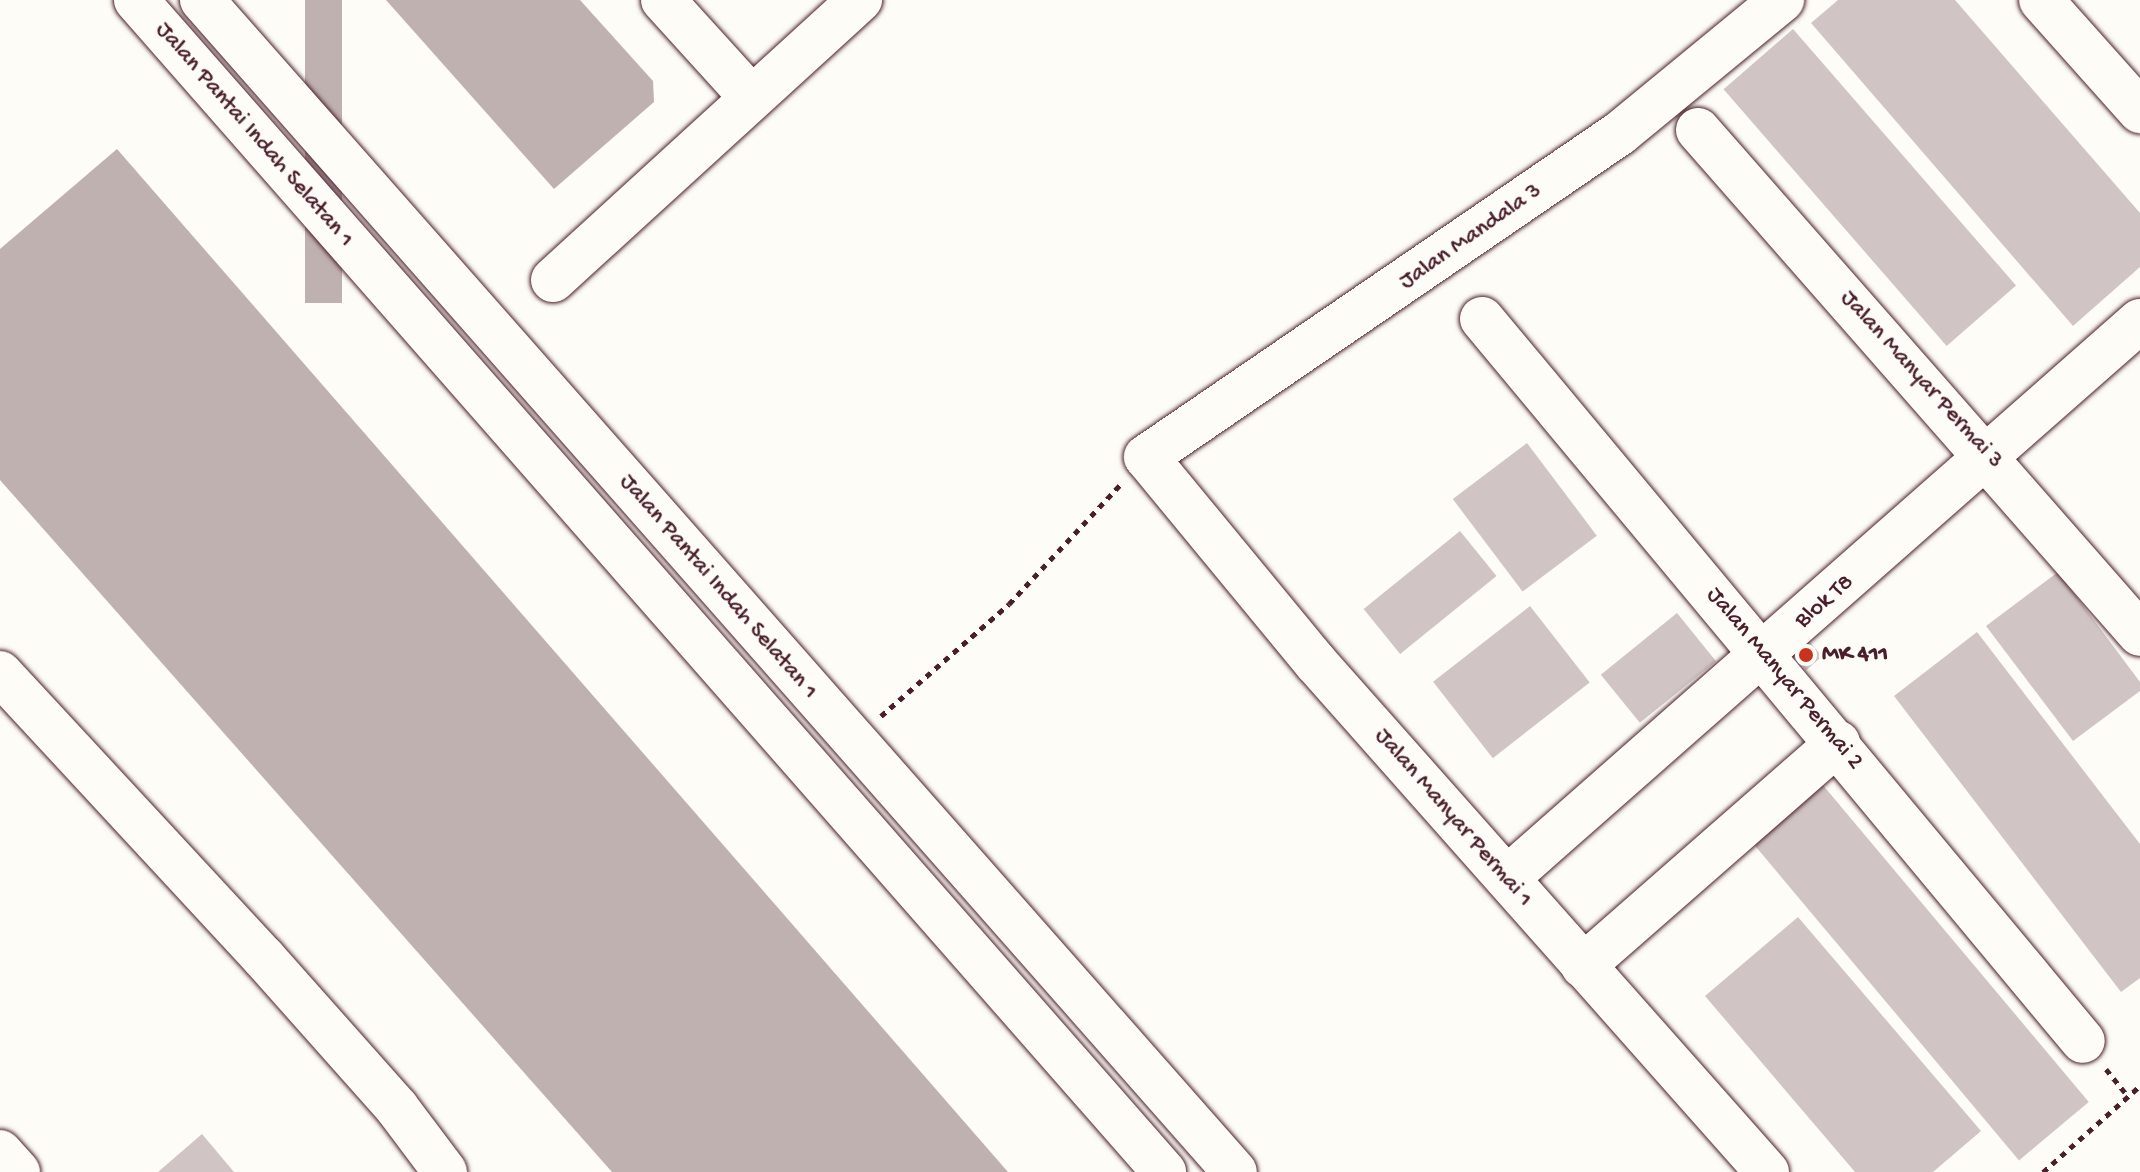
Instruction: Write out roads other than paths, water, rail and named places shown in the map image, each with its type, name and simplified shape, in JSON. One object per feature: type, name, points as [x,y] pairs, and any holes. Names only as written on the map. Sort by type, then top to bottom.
[{"type":"main road","name":"Jalan Pantai Indah Selatan 1","points":[[136,0],[1164,1172]]},
{"type":"main road","name":"Jalan Pantai Indah Selatan 1","points":[[202,0],[1235,1172]]},
{"type":"main road","points":[[663,0],[752,98]]},
{"type":"main road","points":[[553,280],[860,0]]},
{"type":"main road","name":"Jalan Mandala 3","points":[[1146,457],[1620,133],[1782,0]]},
{"type":"main road","points":[[2041,0],[2140,111]]},
{"type":"main road","name":"Jalan Manyar Permai 3","points":[[1698,130],[1990,457],[2140,634]]},
{"type":"main road","name":"Jalan Manyar Permai 2","points":[[1482,319],[1765,655],[2083,1041]]},
{"type":"main road","name":"Blok T8","points":[[1507,878],[1765,655],[2140,321]]},
{"type":"main road","name":"Jalan Manyar Permai 1","points":[[1146,457],[1316,663],[1767,1172]]},
{"type":"main road","points":[[0,673],[274,970],[445,1172]]},
{"type":"main road","points":[[1583,966],[1838,743]]},
{"type":"main road","points":[[0,1152],[18,1172]]},
{"type":"place","name":"MK 411","points":[[1806,655]]}]
